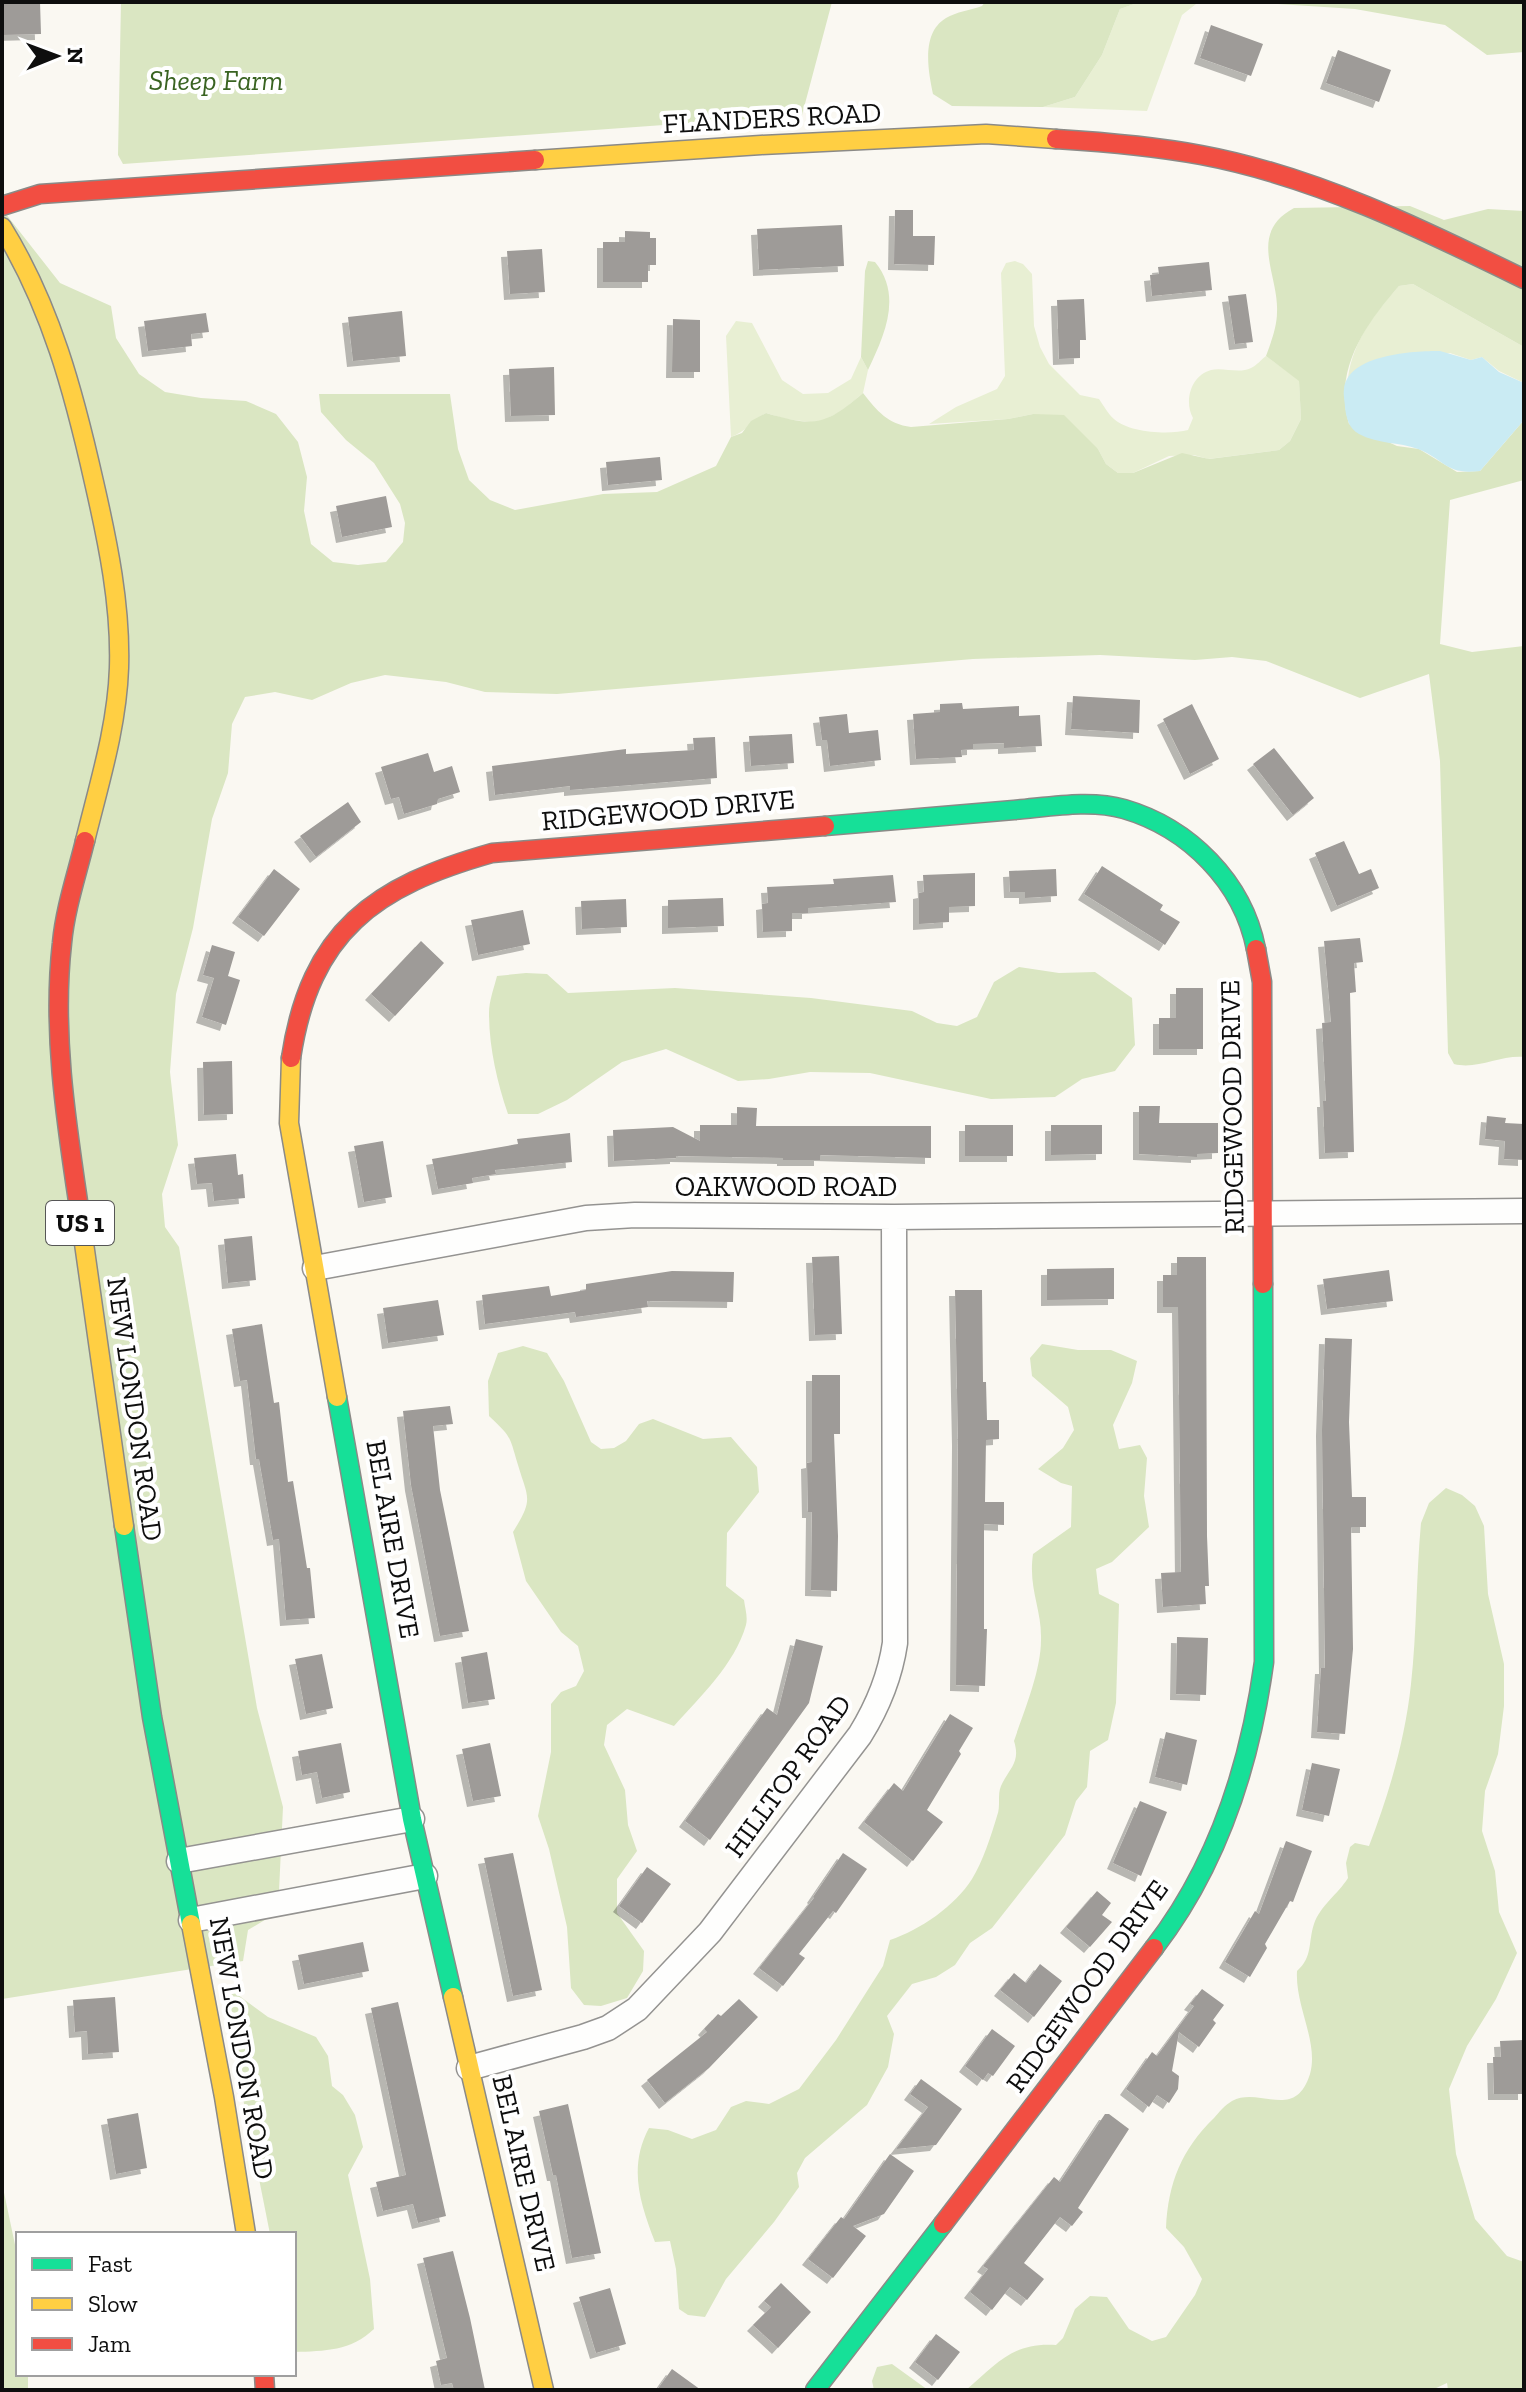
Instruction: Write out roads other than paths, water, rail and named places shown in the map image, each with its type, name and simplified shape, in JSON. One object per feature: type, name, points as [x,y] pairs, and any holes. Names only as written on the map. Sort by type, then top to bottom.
[{"type":"street","name":"FLANDERS ROAD","points":[[2,206],[40,194],[761,145],[986,134],[1115,143],[1202,155],[1274,174],[1354,202],[1445,240],[1524,279]]},
{"type":"street","name":"NEW LONDON ROAD","points":[[2,227],[24,262],[47,316],[75,399],[106,534],[116,597],[119,668],[112,728],[62,939],[58,990],[60,1050],[74,1182],[150,1702],[224,2097],[246,2232]]},
{"type":"street","name":"RIDGEWOOD DRIVE","points":[[315,1268],[289,1114],[289,1060],[298,1011],[306,989],[328,950],[362,913],[402,884],[441,866],[492,853],[1078,805],[1122,808],[1168,827],[1204,854],[1233,890],[1252,930],[1262,982],[1264,1662],[1255,1725],[1234,1798],[1209,1858],[1177,1919],[815,2390]]},
{"type":"street","name":"OAKWOOD ROAD","points":[[315,1268],[586,1218],[635,1215],[894,1217],[1524,1211]]},
{"type":"street","name":"HILLTOP ROAD","points":[[469,2068],[583,2037],[608,2028],[637,2009],[710,1932],[873,1715],[891,1667],[895,1643],[894,1217]]},
{"type":"street","name":"BEL AIRE DRIVE","points":[[315,1268],[412,1819],[544,2390]]},
{"type":"street","points":[[179,1861],[412,1819]]},
{"type":"street","points":[[191,1920],[425,1876]]},
{"type":"water","points":[[1440,351],[1471,360],[1482,357],[1499,372],[1524,383],[1524,420],[1480,471],[1452,469],[1418,449],[1366,437],[1353,429],[1347,419],[1344,389],[1348,377],[1357,368],[1384,357]]},
{"type":"park label","name":"Sheep Farm","points":[[216,80]]}]
